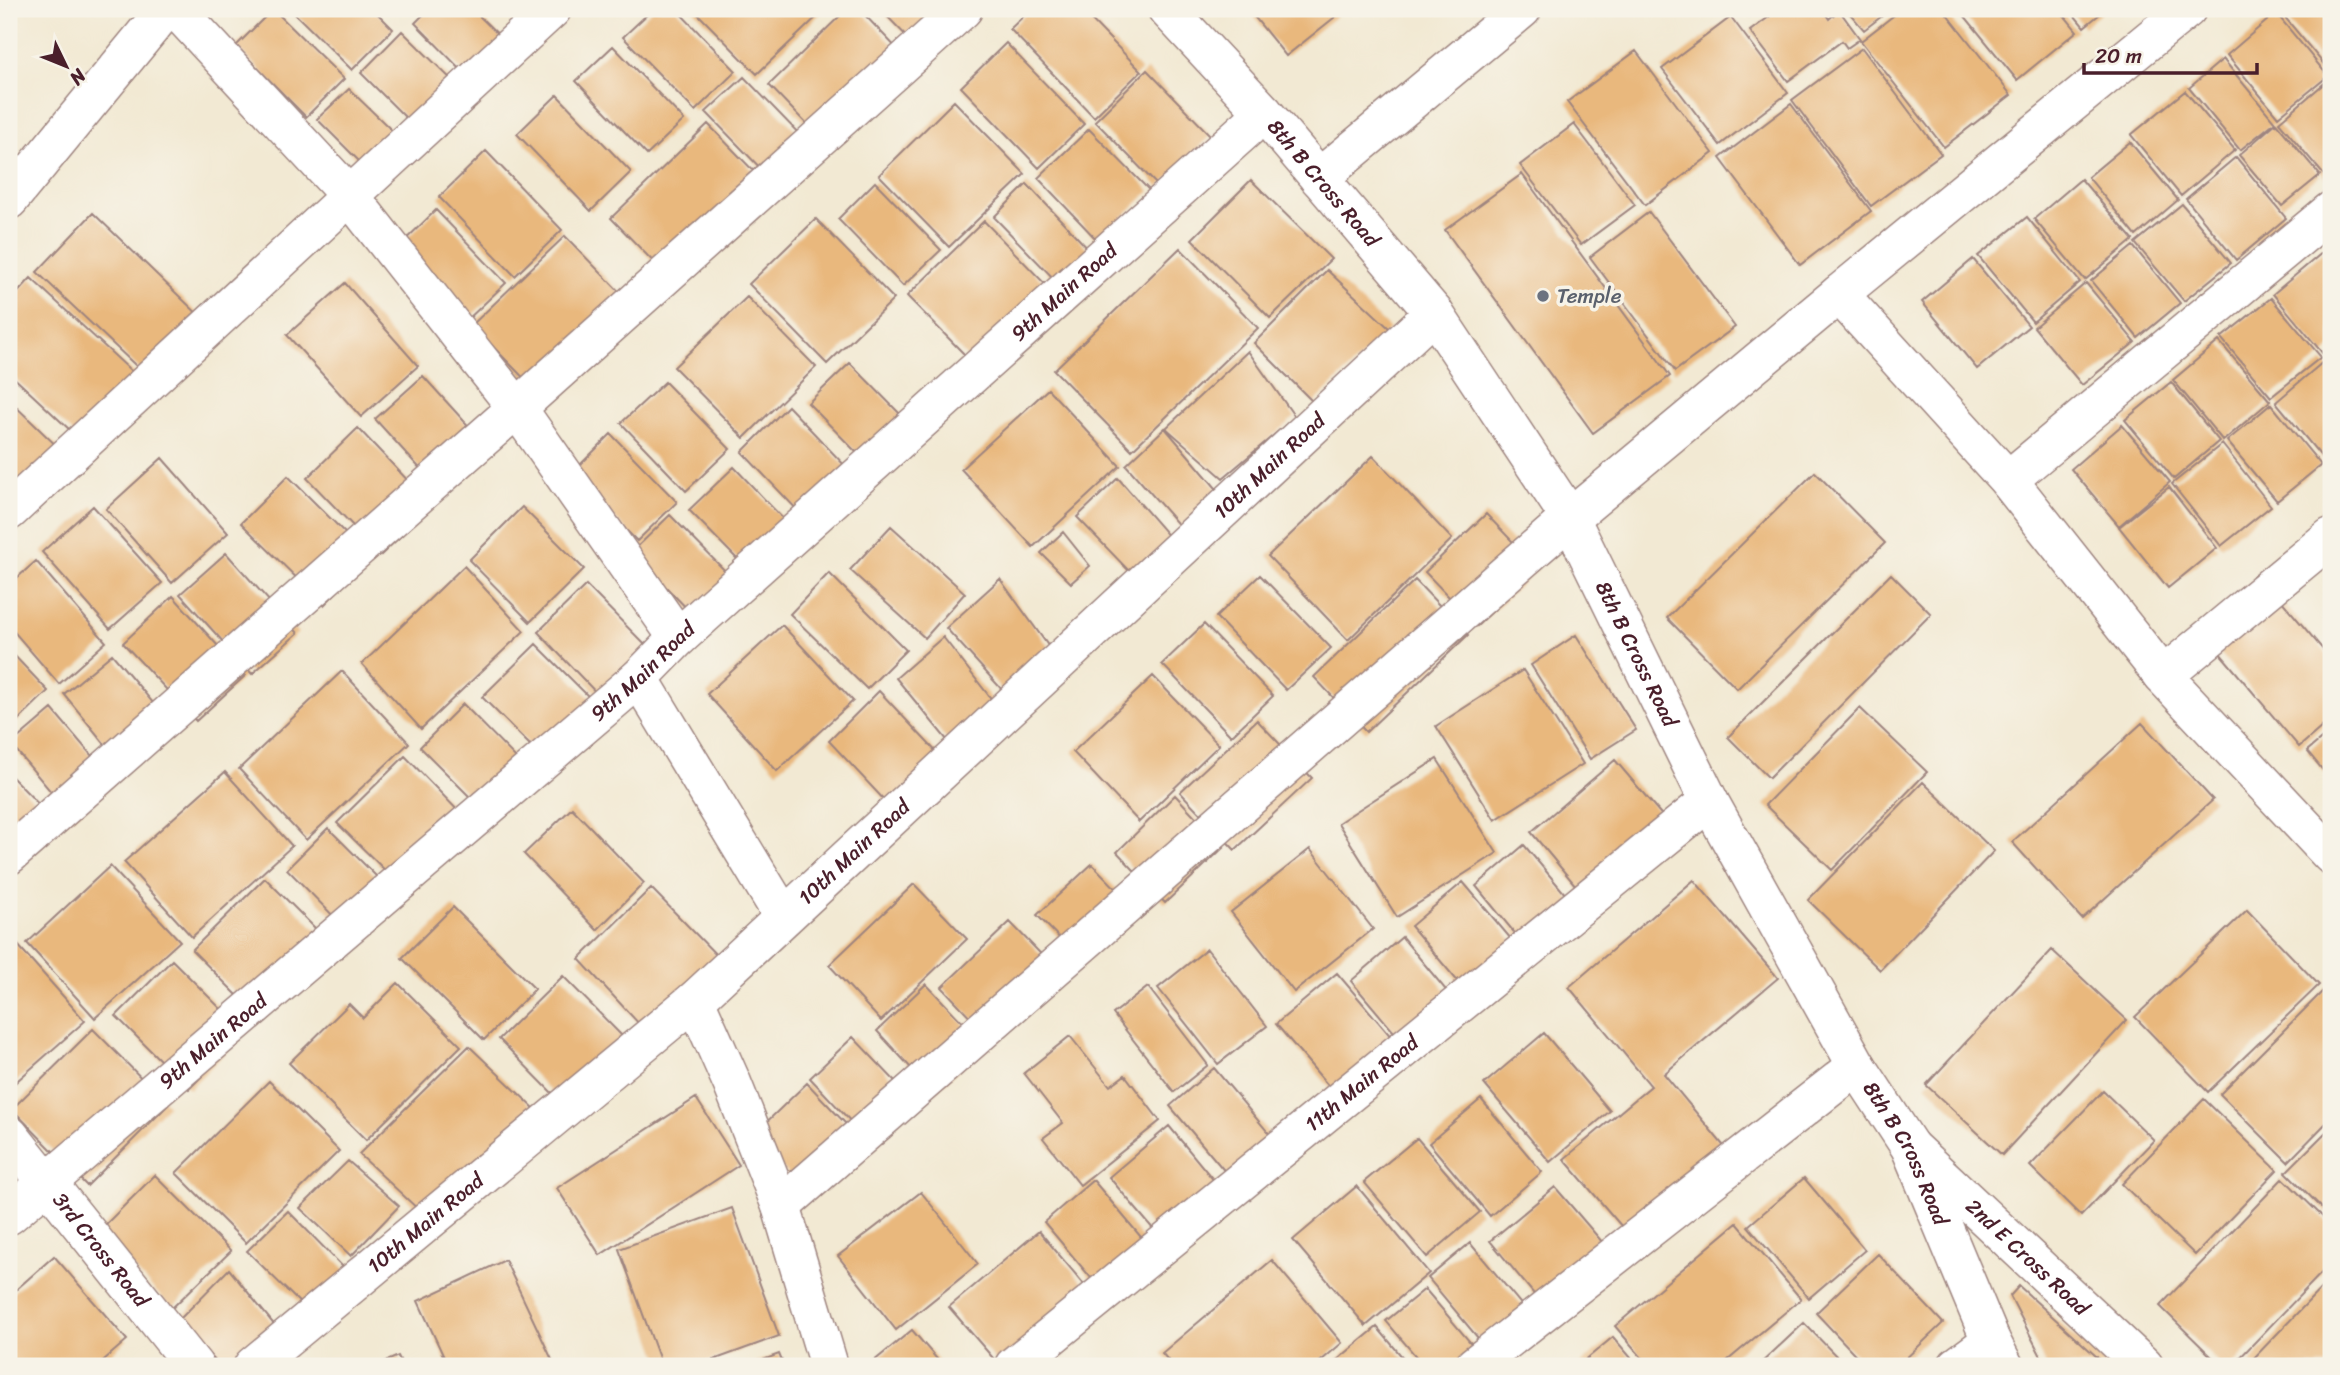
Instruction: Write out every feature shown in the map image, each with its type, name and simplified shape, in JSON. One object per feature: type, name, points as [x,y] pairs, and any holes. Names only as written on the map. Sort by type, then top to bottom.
[{"type":"street","points":[[9,200],[166,9]]},
{"type":"street","points":[[176,9],[349,195],[517,408],[678,638]]},
{"type":"street","points":[[9,510],[552,9]]},
{"type":"street","points":[[9,855],[517,408],[963,9]]},
{"type":"street","name":"8th B Cross Road","points":[[1167,9],[1265,113],[1434,313],[1570,518],[1709,801],[1857,1066],[1910,1147],[1997,1353]]},
{"type":"street","points":[[1319,178],[1522,9]]},
{"type":"street","points":[[781,1206],[1570,518],[2187,9]]},
{"type":"street","name":"9th Main Road","points":[[9,1215],[639,678],[678,638],[1265,113]]},
{"type":"street","points":[[2008,480],[2331,211]]},
{"type":"street","points":[[1839,294],[2008,480],[2163,676],[2331,855]]},
{"type":"street","name":"10th Main Road","points":[[253,1366],[695,1000],[1434,313]]},
{"type":"street","points":[[2163,676],[2331,537]]},
{"type":"street","points":[[639,678],[783,916]]},
{"type":"street","name":"11th Main Road","points":[[1014,1366],[1709,801]]},
{"type":"street","points":[[695,1000],[732,1083],[781,1206],[829,1366]]},
{"type":"street","points":[[1474,1366],[1857,1066]]},
{"type":"street","name":"3rd Cross Road","points":[[9,1135],[194,1366]]},
{"type":"street","name":"2nd E Cross Road","points":[[1910,1147],[2144,1366]]},
{"type":"street","points":[[1957,1366],[1997,1353]]},
{"type":"building","points":[[273,9],[344,79],[306,117],[236,46]]},
{"type":"building","points":[[290,9],[373,9],[393,29],[352,70]]},
{"type":"building","points":[[429,9],[472,9],[510,46],[474,83],[415,23]]},
{"type":"building","points":[[653,9],[676,9],[736,71],[695,111],[623,37]]},
{"type":"building","points":[[693,9],[825,9],[757,74]]},
{"type":"building","points":[[847,9],[859,9],[905,57],[821,139],[769,85]]},
{"type":"building","points":[[880,9],[967,9],[923,53]]},
{"type":"building","points":[[1031,9],[1081,9],[1141,71],[1094,117],[1010,29]]},
{"type":"building","points":[[1248,9],[1345,9],[1286,56]]},
{"type":"building","points":[[1775,9],[1822,9],[1829,19],[1839,10],[1860,39],[1847,48],[1842,41],[1788,81],[1750,31],[1777,11]]},
{"type":"building","points":[[1846,9],[1891,9],[1864,30]]},
{"type":"building","points":[[1902,9],[1943,9],[2011,95],[1944,147],[1861,41]]},
{"type":"building","points":[[1959,9],[2059,9],[2077,31],[2017,80]]},
{"type":"building","points":[[2069,9],[2106,9],[2084,27]]},
{"type":"building","points":[[2278,9],[2331,9],[2331,73]]},
{"type":"building","points":[[2276,13],[2328,76],[2278,117],[2227,55]]},
{"type":"building","points":[[1731,17],[1788,93],[1720,145],[1662,69]]},
{"type":"building","points":[[402,31],[463,91],[421,133],[361,73]]},
{"type":"building","points":[[1006,43],[1084,124],[1039,168],[961,87]]},
{"type":"building","points":[[613,46],[684,120],[647,155],[576,81]]},
{"type":"building","points":[[1862,48],[1941,154],[1871,206],[1792,100]]},
{"type":"building","points":[[1636,51],[1713,153],[1645,205],[1567,102]]},
{"type":"building","points":[[2223,59],[2275,122],[2240,150],[2189,88]]},
{"type":"building","points":[[1147,70],[1211,136],[1159,187],[1095,121]]},
{"type":"building","points":[[744,77],[806,141],[770,178],[706,112]]},
{"type":"building","points":[[2327,81],[2331,86],[2329,181],[2279,122]]},
{"type":"building","points":[[349,89],[407,145],[375,177],[317,119]]},
{"type":"building","points":[[2185,91],[2235,150],[2181,196],[2131,135]]},
{"type":"building","points":[[557,95],[631,172],[591,211],[517,134]]},
{"type":"building","points":[[954,101],[1025,174],[949,247],[879,175]]},
{"type":"building","points":[[1791,104],[1871,211],[1800,265],[1720,158]]},
{"type":"building","points":[[2276,123],[2320,175],[2282,206],[2239,155]]},
{"type":"building","points":[[708,124],[769,187],[672,281],[611,218]]},
{"type":"building","points":[[1574,124],[1635,205],[1581,245],[1520,165]]},
{"type":"building","points":[[1089,129],[1150,191],[1098,241],[1038,178]]},
{"type":"building","points":[[2130,142],[2178,200],[2136,236],[2088,177]]},
{"type":"building","points":[[486,151],[562,230],[515,276],[439,197]]},
{"type":"building","points":[[2236,157],[2286,218],[2236,260],[2186,199]]},
{"type":"building","name":"Temple","points":[[1522,174],[1670,376],[1593,433],[1445,230]]},
{"type":"building","points":[[2081,179],[2133,240],[2085,280],[2034,219]]},
{"type":"building","points":[[1251,180],[1331,259],[1270,318],[1192,239]]},
{"type":"building","points":[[875,182],[941,250],[903,286],[838,219]]},
{"type":"building","points":[[1027,184],[1092,253],[1060,285],[994,217]]},
{"type":"building","points":[[2182,204],[2231,263],[2184,301],[2135,243]]},
{"type":"building","points":[[436,210],[506,283],[465,322],[395,250]]},
{"type":"building","points":[[1649,212],[1735,327],[1675,371],[1590,257]]},
{"type":"building","points":[[93,213],[207,323],[152,381],[37,272]]},
{"type":"building","points":[[2027,217],[2080,282],[2033,322],[1978,256]]},
{"type":"building","points":[[816,219],[894,299],[827,364],[749,284]]},
{"type":"building","points":[[984,221],[1047,286],[970,360],[907,296]]},
{"type":"building","points":[[565,236],[638,311],[545,400],[472,325]]},
{"type":"building","points":[[2133,246],[2180,303],[2138,338],[2091,281]]},
{"type":"building","points":[[1180,248],[1258,328],[1132,450],[1054,370]]},
{"type":"building","points":[[2323,252],[2331,263],[2331,348],[2324,355],[2273,294]]},
{"type":"building","points":[[1973,259],[2029,326],[1977,369],[1922,302]]},
{"type":"building","points":[[1327,270],[1390,329],[1314,403],[1254,343]]},
{"type":"building","points":[[31,278],[143,382],[85,444],[9,373],[9,302]]},
{"type":"building","points":[[345,283],[418,366],[361,417],[287,335]]},
{"type":"building","points":[[2086,283],[2135,342],[2082,385],[2034,327]]},
{"type":"building","points":[[747,297],[816,367],[744,438],[674,367]]},
{"type":"building","points":[[2271,298],[2321,357],[2271,397],[2221,338]]},
{"type":"building","points":[[2219,341],[2270,401],[2223,441],[2173,380]]},
{"type":"building","points":[[1248,351],[1295,417],[1223,478],[1166,428]]},
{"type":"building","points":[[2323,362],[2331,371],[2331,456],[2325,461],[2276,402]]},
{"type":"building","points":[[850,363],[905,419],[863,459],[808,403]]},
{"type":"building","points":[[423,376],[493,453],[445,496],[375,419]]},
{"type":"building","points":[[665,382],[730,449],[686,491],[621,423]]},
{"type":"building","points":[[2171,382],[2219,441],[2174,479],[2125,420]]},
{"type":"building","points":[[1048,389],[1120,466],[1033,547],[961,469]]},
{"type":"building","points":[[9,400],[65,454],[9,513]]},
{"type":"building","points":[[2271,404],[2321,465],[2277,501],[2227,441]]},
{"type":"building","points":[[788,406],[849,470],[803,516],[742,452]]},
{"type":"building","points":[[2122,425],[2170,482],[2119,526],[2071,469]]},
{"type":"building","points":[[358,428],[432,506],[381,555],[307,478]]},
{"type":"building","points":[[1165,428],[1221,494],[1183,530],[1126,465]]},
{"type":"building","points":[[611,434],[677,502],[637,541],[571,474]]},
{"type":"building","points":[[2222,444],[2271,506],[2221,546],[2172,484]]},
{"type":"building","points":[[1373,456],[1452,539],[1348,640],[1268,556]]},
{"type":"building","points":[[162,458],[228,533],[172,583],[106,509]]},
{"type":"building","points":[[734,467],[787,523],[743,565],[689,510]]},
{"type":"building","points":[[1815,472],[1885,543],[1737,689],[1667,618]]},
{"type":"building","points":[[288,476],[370,558],[324,605],[241,523]]},
{"type":"building","points":[[1118,478],[1172,540],[1130,572],[1077,517]]},
{"type":"building","points":[[2169,487],[2217,548],[2168,588],[2119,527]]},
{"type":"building","points":[[93,506],[162,583],[110,629],[42,552]]},
{"type":"building","points":[[522,507],[584,569],[530,622],[469,560]]},
{"type":"building","points":[[1486,514],[1538,568],[1477,626],[1425,572]]},
{"type":"building","points":[[670,515],[738,584],[699,621],[632,552]]},
{"type":"building","points":[[891,526],[965,593],[925,638],[850,570]]},
{"type":"building","points":[[1063,532],[1090,566],[1071,583],[1041,553]]},
{"type":"building","points":[[226,553],[298,633],[252,674],[180,594]]},
{"type":"building","points":[[36,561],[106,642],[59,684],[9,626],[9,585]]},
{"type":"building","points":[[464,566],[524,631],[421,729],[362,664]]},
{"type":"building","points":[[829,573],[906,650],[867,689],[790,614]]},
{"type":"building","points":[[1891,574],[1931,614],[1769,778],[1728,737]]},
{"type":"building","points":[[1260,575],[1331,648],[1286,690],[1216,617]]},
{"type":"building","points":[[1000,579],[1049,647],[1005,693],[946,628]]},
{"type":"building","points":[[1415,580],[1468,635],[1366,732],[1314,677]]},
{"type":"building","points":[[586,585],[654,654],[606,703],[538,632]]},
{"type":"building","points":[[173,596],[245,676],[196,721],[123,643]]},
{"type":"building","points":[[2281,600],[2331,659],[2331,719],[2299,747],[2219,652]]},
{"type":"building","points":[[1204,624],[1273,696],[1231,736],[1162,664]]},
{"type":"building","points":[[782,625],[853,701],[777,771],[707,694]]},
{"type":"building","points":[[1576,635],[1636,730],[1590,759],[1531,665]]},
{"type":"building","points":[[943,637],[996,705],[952,746],[896,678]]},
{"type":"building","points":[[536,644],[601,709],[547,762],[482,697]]},
{"type":"building","points":[[9,650],[48,691],[9,729]]},
{"type":"building","points":[[112,654],[175,729],[125,769],[64,694]]},
{"type":"building","points":[[1523,670],[1583,764],[1495,820],[1436,726]]},
{"type":"building","points":[[342,671],[409,743],[306,840],[239,769]]},
{"type":"building","points":[[1153,676],[1219,745],[1139,822],[1073,752]]},
{"type":"building","points":[[879,691],[942,758],[888,804],[829,741]]},
{"type":"building","points":[[463,704],[523,765],[480,807],[420,747]]},
{"type":"building","points":[[1860,708],[1927,772],[1832,870],[1765,805]]},
{"type":"building","points":[[52,709],[115,783],[73,818],[11,744]]},
{"type":"building","points":[[1257,720],[1312,778],[1235,850],[1180,792]]},
{"type":"building","points":[[2142,723],[2213,800],[2082,919],[2012,842]]},
{"type":"building","points":[[2331,731],[2331,780],[2307,751]]},
{"type":"building","points":[[405,756],[466,819],[400,885],[337,823]]},
{"type":"building","points":[[1437,759],[1497,853],[1397,917],[1338,823]]},
{"type":"building","points":[[1615,760],[1671,826],[1586,898],[1531,832]]},
{"type":"building","points":[[225,772],[292,846],[192,937],[124,862]]},
{"type":"building","points":[[9,774],[59,825],[9,863]]},
{"type":"building","points":[[1923,782],[1994,851],[1880,970],[1808,900]]},
{"type":"building","points":[[1175,795],[1224,847],[1165,903],[1117,852]]},
{"type":"building","points":[[572,808],[644,883],[597,930],[524,854]]},
{"type":"building","points":[[328,828],[391,891],[349,932],[287,869]]},
{"type":"building","points":[[1524,845],[1576,907],[1527,948],[1476,886]]},
{"type":"building","points":[[1310,849],[1373,929],[1294,992],[1231,912]]},
{"type":"building","points":[[1092,864],[1136,909],[1082,961],[1037,915]]},
{"type":"building","points":[[110,866],[180,941],[95,1018],[27,943]]},
{"type":"building","points":[[265,878],[331,944],[258,1016],[192,950]]},
{"type":"building","points":[[1694,880],[1778,978],[1664,1074],[1727,1150],[1628,1234],[1564,1159],[1651,1086],[1569,987]]},
{"type":"building","points":[[1463,882],[1522,952],[1471,997],[1411,926]]},
{"type":"building","points":[[914,884],[967,939],[881,1021],[829,965]]},
{"type":"building","points":[[651,888],[723,962],[641,1026],[579,959]]},
{"type":"building","points":[[453,907],[535,989],[484,1040],[402,958]]},
{"type":"building","points":[[2247,910],[2319,985],[2208,1092],[2135,1017]]},
{"type":"building","points":[[1010,922],[1061,975],[993,1041],[942,987]]},
{"type":"building","points":[[9,935],[85,1021],[9,1088]]},
{"type":"building","points":[[1402,937],[1460,1007],[1409,1050],[1351,981]]},
{"type":"building","points":[[1207,949],[1267,1026],[1218,1064],[1158,988]]},
{"type":"building","points":[[2052,950],[2127,1020],[2002,1155],[1926,1085]]},
{"type":"building","points":[[172,960],[245,1033],[189,1089],[116,1016]]},
{"type":"building","points":[[1337,973],[1398,1045],[1337,1096],[1276,1024]]},
{"type":"building","points":[[563,976],[625,1039],[561,1102],[499,1039]]},
{"type":"building","points":[[398,983],[461,1046],[366,1140],[289,1063],[349,1004],[363,1018]]},
{"type":"building","points":[[2331,983],[2331,1118],[2288,1162],[2220,1094]]},
{"type":"building","points":[[926,984],[984,1045],[934,1093],[877,1031]]},
{"type":"building","points":[[1148,987],[1208,1065],[1174,1092],[1113,1014]]},
{"type":"building","points":[[93,1029],[168,1105],[87,1186],[12,1109]]},
{"type":"building","points":[[1544,1033],[1610,1111],[1550,1162],[1484,1084]]},
{"type":"building","points":[[1070,1036],[1110,1086],[1125,1075],[1160,1121],[1080,1185],[1043,1138],[1063,1123],[1024,1073]]},
{"type":"building","points":[[853,1037],[915,1102],[872,1144],[810,1078]]},
{"type":"building","points":[[469,1046],[536,1110],[422,1213],[359,1154]]},
{"type":"building","points":[[1214,1068],[1283,1150],[1238,1187],[1170,1106]]},
{"type":"building","points":[[269,1081],[339,1151],[246,1243],[176,1173]]},
{"type":"building","points":[[807,1083],[866,1145],[810,1198],[752,1136]]},
{"type":"building","points":[[2103,1091],[2154,1140],[2081,1216],[2030,1166]]},
{"type":"building","points":[[696,1098],[739,1165],[600,1255],[557,1188]]},
{"type":"building","points":[[1481,1099],[1542,1172],[1490,1216],[1429,1143]]},
{"type":"building","points":[[2204,1099],[2277,1170],[2195,1255],[2122,1184]]},
{"type":"building","points":[[1169,1126],[1230,1200],[1171,1250],[1109,1177]]},
{"type":"building","points":[[2331,1127],[2331,1217],[2286,1172]]},
{"type":"building","points":[[1417,1138],[1480,1212],[1427,1257],[1364,1182]]},
{"type":"building","points":[[348,1161],[399,1206],[351,1256],[300,1208]]},
{"type":"building","points":[[155,1175],[231,1251],[172,1308],[98,1232]]},
{"type":"building","points":[[1804,1178],[1865,1250],[1809,1298],[1748,1226]]},
{"type":"building","points":[[2283,1178],[2331,1225],[2331,1263],[2232,1366],[2221,1366],[2160,1306]]},
{"type":"building","points":[[1093,1180],[1151,1249],[1102,1291],[1044,1222]]},
{"type":"building","points":[[1357,1186],[1429,1273],[1366,1326],[1293,1240]]},
{"type":"building","points":[[1555,1187],[1609,1250],[1543,1305],[1490,1241]]},
{"type":"building","points":[[921,1192],[978,1264],[896,1330],[838,1256]]},
{"type":"building","points":[[732,1208],[779,1336],[697,1366],[662,1366],[619,1249]]},
{"type":"building","points":[[288,1211],[349,1273],[308,1311],[247,1251]]},
{"type":"building","points":[[1737,1223],[1801,1299],[1721,1366],[1649,1366],[1615,1326]]},
{"type":"building","points":[[1039,1231],[1088,1289],[999,1365],[949,1307]]},
{"type":"building","points":[[1470,1243],[1530,1315],[1488,1350],[1428,1278]]},
{"type":"building","points":[[1878,1254],[1943,1323],[1898,1366],[1866,1366],[1816,1313]]},
{"type":"building","points":[[54,1256],[127,1340],[97,1366],[10,1366],[9,1296]]},
{"type":"building","points":[[505,1260],[555,1366],[448,1366],[418,1301]]},
{"type":"building","points":[[1272,1260],[1342,1343],[1315,1366],[1173,1366],[1162,1353]]},
{"type":"building","points":[[229,1269],[276,1327],[236,1366],[220,1366],[178,1321]]},
{"type":"building","points":[[2331,1278],[2331,1366],[2254,1366],[2250,1362]]},
{"type":"building","points":[[2019,1286],[2107,1366],[2046,1366],[2010,1296]]},
{"type":"building","points":[[1425,1289],[1481,1355],[1467,1366],[1424,1366],[1386,1321]]},
{"type":"building","points":[[1804,1323],[1846,1366],[1758,1366]]},
{"type":"building","points":[[1377,1327],[1410,1366],[1330,1366]]},
{"type":"building","points":[[912,1330],[943,1366],[868,1366]]},
{"type":"building","points":[[1613,1337],[1638,1366],[1578,1366]]},
{"type":"building","points":[[779,1354],[784,1366],[747,1366]]},
{"type":"building","points":[[398,1356],[403,1366],[376,1366]]},
{"type":"place","name":"Temple","points":[[1543,296]]}]
